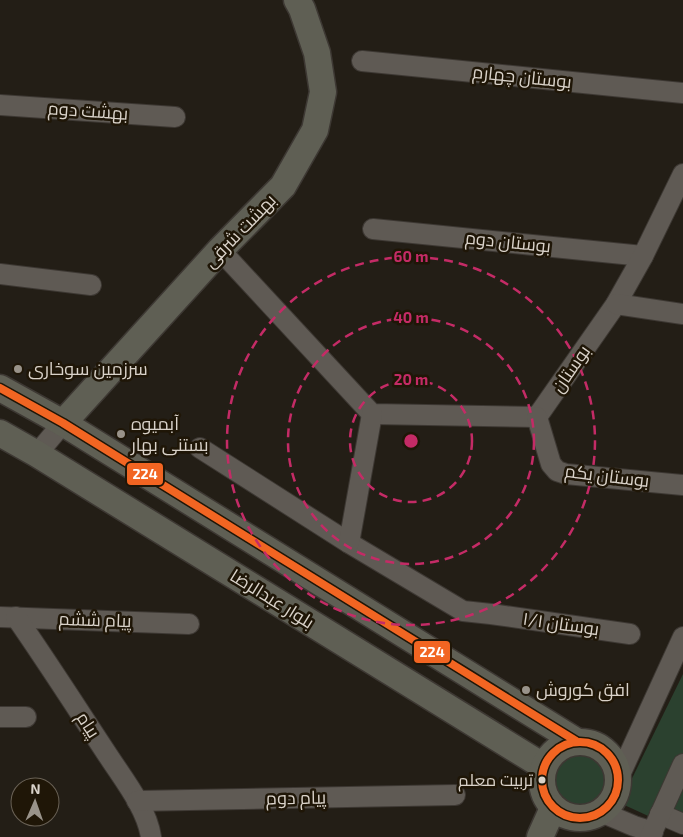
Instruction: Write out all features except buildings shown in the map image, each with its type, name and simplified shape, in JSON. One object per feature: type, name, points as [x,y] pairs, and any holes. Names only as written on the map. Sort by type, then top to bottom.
[{"type":"main road","name":"بهشت شرقی","points":[[63,423],[220,250],[283,186],[315,130],[323,92],[317,53],[302,8],[297,0]]},
{"type":"main road","points":[[0,388],[63,423],[576,741]]},
{"type":"main road","name":"بلوار عبدالرضا","points":[[0,434],[37,454],[543,766]]},
{"type":"main road","points":[[540,837],[562,821],[592,816],[601,812],[611,803],[618,779],[616,766],[610,755],[600,747],[589,742],[576,741],[556,749],[548,756],[543,766],[542,788],[546,799],[562,821]]},
{"type":"street","name":"بوستان چهارم","points":[[362,61],[683,92]]},
{"type":"street","name":"بهشت دوم","points":[[0,106],[175,117]]},
{"type":"street","name":"بوستان","points":[[537,418],[616,304],[643,256],[683,174]]},
{"type":"street","name":"بوستان دوم","points":[[373,229],[643,256]]},
{"type":"street","points":[[220,250],[372,414],[537,418]]},
{"type":"street","points":[[0,274],[91,284]]},
{"type":"street","points":[[616,304],[683,314]]},
{"type":"street","points":[[349,542],[372,414]]},
{"type":"street","name":"بوستان یکم","points":[[537,418],[551,464],[557,471],[566,474],[683,484]]},
{"type":"street","points":[[37,454],[63,423]]},
{"type":"street","name":"بوستان ۱/۱","points":[[200,448],[463,612],[491,614],[630,634]]},
{"type":"street","name":"پیام ششم","points":[[8,617],[189,624]]},
{"type":"street","name":"پیام","points":[[8,617],[54,672],[137,801],[149,827],[151,837]]},
{"type":"street","points":[[618,779],[683,637]]},
{"type":"street","points":[[0,717],[26,717]]},
{"type":"street","points":[[654,828],[683,764]]},
{"type":"street","name":"پیام دوم","points":[[137,801],[455,795]]},
{"type":"street","points":[[601,812],[634,826],[654,828],[683,824]]},
{"type":"green space","points":[[683,674],[683,832],[620,803]]},
{"type":"green space","points":[[575,755],[585,755],[595,759],[602,766],[606,781],[602,796],[595,803],[585,807],[575,807],[565,803],[558,796],[554,786],[554,776],[558,766],[565,759]]},
{"type":"transit line","name":"224","points":[[0,388],[63,423],[576,741]]},
{"type":"transit line","name":"224","points":[[573,742],[587,742],[601,748],[612,759],[618,773],[618,780],[615,795],[607,807],[587,818],[573,818],[559,812],[548,801],[542,787],[542,773],[548,759],[559,748],[573,742]]},
{"type":"place","name":"سرزمین سوخاری","points":[[18,369]]},
{"type":"place","name":"آبمیوه بستنی بهار","points":[[121,434]]},
{"type":"place","name":"افق کوروش","points":[[526,690]]},
{"type":"place","name":"تربیت معلم","points":[[542,780]]}]
